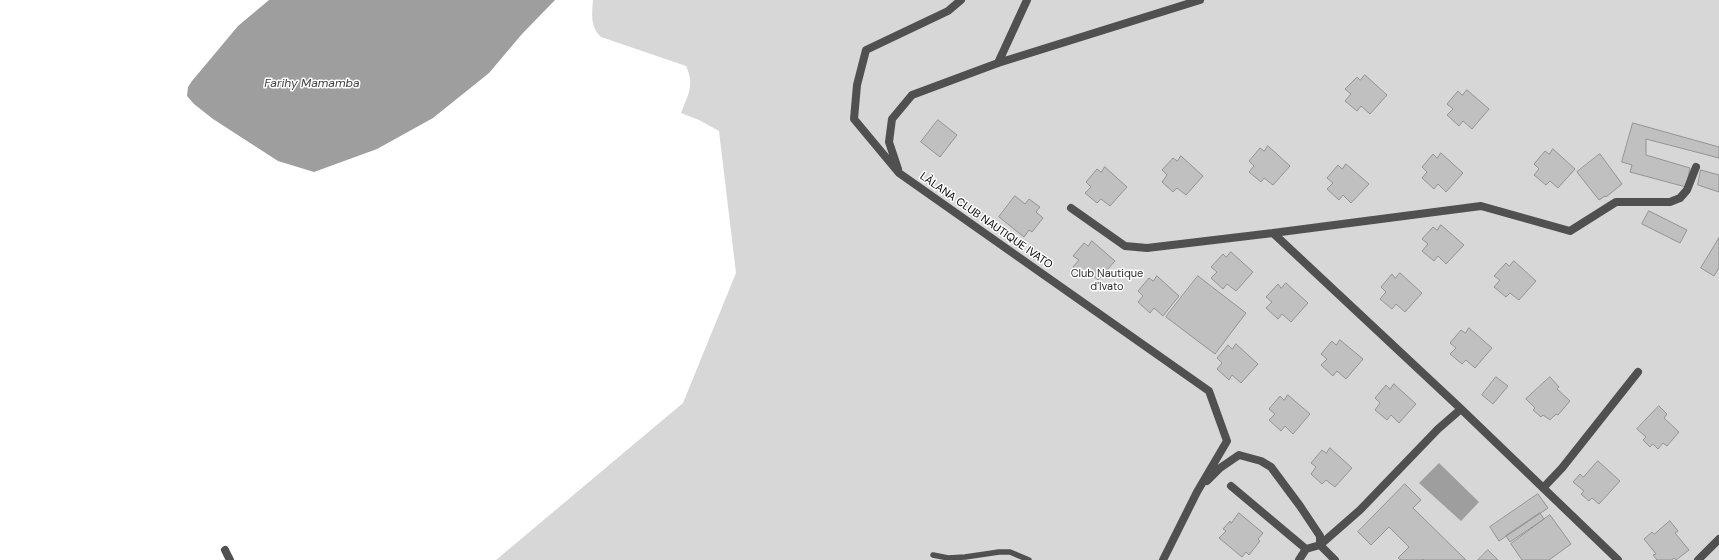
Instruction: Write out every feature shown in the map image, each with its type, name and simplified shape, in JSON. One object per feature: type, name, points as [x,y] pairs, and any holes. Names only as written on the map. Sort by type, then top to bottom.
[{"type":"street","name":"LÀLANA CLUB NAUTIQUE IVATO","points":[[961,0],[948,11],[866,50],[857,85],[854,119],[899,173],[1209,391],[1226,441],[1200,487],[1164,560]]},
{"type":"street","points":[[998,63],[1027,0]]},
{"type":"street","points":[[899,173],[889,142],[892,119],[912,95],[998,63],[1200,0]]},
{"type":"street","points":[[1071,208],[1125,246],[1147,248],[1481,206],[1570,231],[1616,202],[1670,202],[1680,198],[1687,190],[1696,167]]},
{"type":"street","points":[[1272,233],[1461,409],[1618,560]]},
{"type":"street","points":[[1543,488],[1562,468],[1638,372]]},
{"type":"street","points":[[1299,560],[1306,549],[1320,545],[1360,510],[1438,429],[1461,409]]},
{"type":"street","points":[[1200,487],[1220,468],[1239,455],[1261,461],[1271,467],[1320,536],[1320,545],[1335,560]]},
{"type":"street","points":[[1231,486],[1306,549]]},
{"type":"street","points":[[1698,560],[1719,539]]},
{"type":"street","points":[[225,550],[230,560]]},
{"type":"lane","points":[[933,555],[948,558],[1010,552],[1029,560]]},
{"type":"green space","name":"Club Nautique d'Ivato","points":[[593,0],[1719,0],[1719,560],[496,560],[683,403],[736,273],[719,131],[699,120],[681,113],[690,90],[689,73],[686,66],[601,37],[597,33],[593,24]]},
{"type":"water","name":"Farihy Mamamba","points":[[269,0],[555,0],[522,34],[489,73],[433,118],[377,149],[314,172],[278,161],[213,119],[194,104],[187,96],[188,87],[192,81],[238,26]]},
{"type":"water","points":[[1439,463],[1479,502],[1461,521],[1419,483]]},
{"type":"building","points":[[1365,75],[1387,95],[1370,114],[1361,106],[1357,111],[1345,101],[1351,94],[1345,89],[1357,77],[1360,80]]},
{"type":"building","points":[[1467,90],[1489,109],[1472,129],[1463,121],[1459,126],[1447,115],[1453,109],[1447,104],[1458,91],[1462,95]]},
{"type":"building","points":[[938,120],[957,135],[940,157],[921,142]]},
{"type":"building","points":[[1633,123],[1719,147],[1719,158],[1646,139],[1646,155],[1690,168],[1686,187],[1630,172],[1632,165],[1622,162]]},
{"type":"building","points":[[1268,146],[1290,166],[1273,185],[1264,178],[1261,182],[1249,172],[1254,166],[1249,161],[1260,148],[1264,151]]},
{"type":"building","points":[[1553,149],[1575,169],[1558,188],[1550,181],[1546,185],[1534,175],[1539,169],[1534,164],[1545,151],[1549,154]]},
{"type":"building","points":[[1441,153],[1463,173],[1446,192],[1438,184],[1434,189],[1422,178],[1427,172],[1422,167],[1433,154],[1437,158]]},
{"type":"building","points":[[1600,154],[1622,184],[1606,197],[1605,196],[1599,200],[1577,172]]},
{"type":"building","points":[[1181,156],[1203,176],[1186,195],[1177,188],[1173,192],[1162,182],[1167,175],[1162,170],[1173,158],[1177,161]]},
{"type":"building","points":[[1346,164],[1369,184],[1351,203],[1343,195],[1339,200],[1327,189],[1333,183],[1327,178],[1338,165],[1342,169]]},
{"type":"building","points":[[1105,167],[1127,187],[1110,206],[1101,199],[1097,203],[1085,193],[1091,187],[1086,182],[1097,169],[1101,172]]},
{"type":"building","points":[[1701,170],[1719,175],[1719,192],[1698,185]]},
{"type":"building","points":[[1015,196],[1025,204],[1029,199],[1040,207],[1036,212],[1043,218],[1032,232],[1029,230],[1024,237],[999,217]]},
{"type":"building","points":[[1649,211],[1687,230],[1680,243],[1642,224]]},
{"type":"building","points":[[1441,225],[1464,245],[1446,264],[1438,256],[1434,261],[1422,251],[1428,244],[1422,239],[1433,227],[1437,230]]},
{"type":"building","points":[[1719,238],[1719,268],[1714,276],[1701,268]]},
{"type":"building","points":[[1092,241],[1115,261],[1098,280],[1089,272],[1085,277],[1073,267],[1079,260],[1073,256],[1084,243],[1088,246]]},
{"type":"building","points":[[1231,252],[1253,272],[1236,291],[1227,284],[1223,289],[1211,278],[1217,272],[1211,267],[1223,254],[1226,257]]},
{"type":"building","points":[[1514,261],[1536,281],[1519,300],[1510,293],[1506,297],[1494,287],[1500,280],[1494,276],[1506,263],[1509,266]]},
{"type":"building","points":[[1400,273],[1422,293],[1405,312],[1396,304],[1392,309],[1380,299],[1386,292],[1381,287],[1392,274],[1395,278]]},
{"type":"building","points":[[1157,276],[1179,296],[1163,316],[1154,308],[1150,313],[1138,302],[1143,296],[1138,291],[1149,278],[1153,281]]},
{"type":"building","points":[[1198,276],[1246,313],[1215,354],[1166,317]]},
{"type":"building","points":[[1286,283],[1308,303],[1291,322],[1282,314],[1278,319],[1266,308],[1272,302],[1266,297],[1278,284],[1281,288]]},
{"type":"building","points":[[1469,328],[1492,348],[1475,368],[1466,360],[1462,364],[1450,354],[1456,348],[1450,343],[1461,330],[1465,333]]},
{"type":"building","points":[[1340,340],[1363,359],[1346,379],[1337,371],[1333,376],[1321,365],[1327,359],[1321,354],[1332,341],[1336,345]]},
{"type":"building","points":[[1236,344],[1258,364],[1241,383],[1232,375],[1229,380],[1217,369],[1222,363],[1217,358],[1228,345],[1232,349]]},
{"type":"building","points":[[1496,377],[1508,386],[1493,404],[1482,395]]},
{"type":"building","points":[[1550,377],[1559,387],[1557,389],[1570,401],[1558,415],[1556,414],[1550,420],[1543,415],[1541,417],[1533,410],[1535,408],[1526,399]]},
{"type":"building","points":[[1394,384],[1416,404],[1399,423],[1391,415],[1387,420],[1375,410],[1380,403],[1375,398],[1386,385],[1390,389]]},
{"type":"building","points":[[1288,395],[1310,414],[1293,434],[1285,426],[1281,431],[1269,420],[1275,414],[1269,409],[1280,396],[1284,400]]},
{"type":"building","points":[[1659,406],[1667,414],[1664,418],[1679,432],[1667,446],[1663,443],[1658,449],[1653,444],[1650,447],[1643,440],[1646,437],[1637,429]]},
{"type":"building","points":[[1330,448],[1352,468],[1335,487],[1326,480],[1322,484],[1311,474],[1316,467],[1311,463],[1322,450],[1326,453]]},
{"type":"building","points":[[1598,461],[1620,481],[1599,504],[1592,498],[1589,501],[1581,494],[1584,491],[1573,482],[1580,474],[1583,477]]},
{"type":"building","points":[[1405,484],[1421,500],[1413,508],[1466,560],[1401,560],[1398,558],[1409,547],[1389,527],[1371,545],[1358,532]]},
{"type":"building","points":[[1538,494],[1548,508],[1499,541],[1490,527]]},
{"type":"building","points":[[1239,513],[1263,533],[1258,539],[1260,541],[1249,555],[1246,552],[1242,557],[1219,538],[1226,531],[1223,529],[1230,521],[1231,523]]},
{"type":"building","points":[[1540,513],[1544,519],[1510,542],[1506,536]]},
{"type":"building","points":[[1550,515],[1571,544],[1549,560],[1522,560],[1511,544]]},
{"type":"building","points":[[1670,521],[1678,531],[1675,533],[1689,550],[1676,560],[1674,558],[1672,560],[1657,560],[1653,555],[1656,554],[1644,539],[1652,532],[1654,534]]},
{"type":"building","points":[[1488,550],[1498,560],[1478,560]]}]
